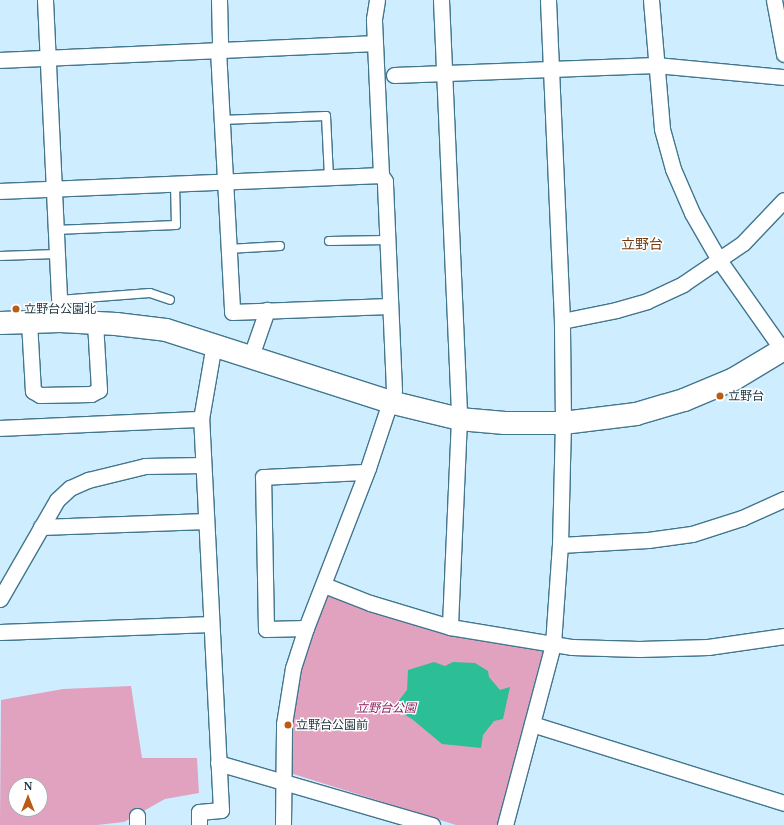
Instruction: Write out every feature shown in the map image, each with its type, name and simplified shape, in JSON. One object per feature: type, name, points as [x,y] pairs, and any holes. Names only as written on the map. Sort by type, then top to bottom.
[{"type":"street","points":[[45,0],[59,310]]},
{"type":"street","points":[[219,0],[220,42],[218,50],[232,312],[389,306]]},
{"type":"street","points":[[282,825],[284,724],[288,689],[306,628],[324,585],[366,472],[390,402],[395,379],[389,306],[385,181],[381,175],[374,19],[377,0]]},
{"type":"street","points":[[441,0],[459,419],[450,627]]},
{"type":"street","points":[[505,825],[553,644],[560,545],[563,423],[562,321],[548,0]]},
{"type":"street","points":[[0,323],[29,322],[59,310],[96,322],[166,330],[214,344],[390,402],[459,419],[563,423],[636,414],[684,400],[734,379],[784,351],[719,260],[692,213],[673,169],[662,129],[651,0]]},
{"type":"street","points":[[774,0],[784,54]]},
{"type":"street","points":[[0,60],[375,43]]},
{"type":"street","points":[[394,75],[656,65],[784,77]]},
{"type":"street","points":[[0,191],[381,175]]},
{"type":"street","points":[[562,321],[647,301],[683,284],[743,243],[784,200]]},
{"type":"street","points":[[251,356],[267,310]]},
{"type":"street","points":[[29,322],[33,391],[40,395],[91,394],[99,390],[96,322]]},
{"type":"street","points":[[199,825],[199,812],[221,810],[201,419],[214,344]]},
{"type":"street","points":[[0,428],[201,419]]},
{"type":"street","points":[[0,599],[57,500],[70,488],[88,480],[145,466],[203,465]]},
{"type":"street","points":[[306,628],[266,629],[263,477],[366,472]]},
{"type":"street","points":[[560,545],[648,540],[692,534],[742,518],[784,499]]},
{"type":"street","points":[[41,527],[206,521]]},
{"type":"street","points":[[324,585],[370,603],[450,627],[553,644],[639,649],[708,647],[784,636]]},
{"type":"street","points":[[0,632],[211,624]]},
{"type":"street","points":[[532,724],[784,803]]},
{"type":"street","points":[[218,763],[282,780],[432,825]]},
{"type":"lane","points":[[221,120],[326,116],[330,177]]},
{"type":"lane","points":[[55,230],[176,225],[175,183]]},
{"type":"lane","points":[[329,242],[387,240]]},
{"type":"lane","points":[[228,249],[280,246]]},
{"type":"lane","points":[[0,256],[56,254]]},
{"type":"lane","points":[[59,310],[150,294],[170,300]]},
{"type":"green space","name":"立野台公園","points":[[330,594],[544,648],[547,652],[500,825],[456,825],[290,773],[293,689],[326,596]]},
{"type":"green space","points":[[131,686],[142,758],[197,758],[199,793],[165,799],[124,822],[97,825],[0,825],[1,700],[63,689]]},
{"type":"shaded area","points":[[434,662],[445,666],[453,662],[475,663],[488,671],[489,677],[500,690],[510,687],[503,719],[494,721],[483,735],[481,748],[442,744],[412,719],[393,708],[407,690],[408,670]]},
{"type":"place","name":"立野台公園北","points":[[16,309]]},
{"type":"place","name":"立野台","points":[[720,396]]},
{"type":"place","name":"立野台公園前","points":[[288,725]]},
{"type":"district","name":"立野台","points":[[642,244]]}]
